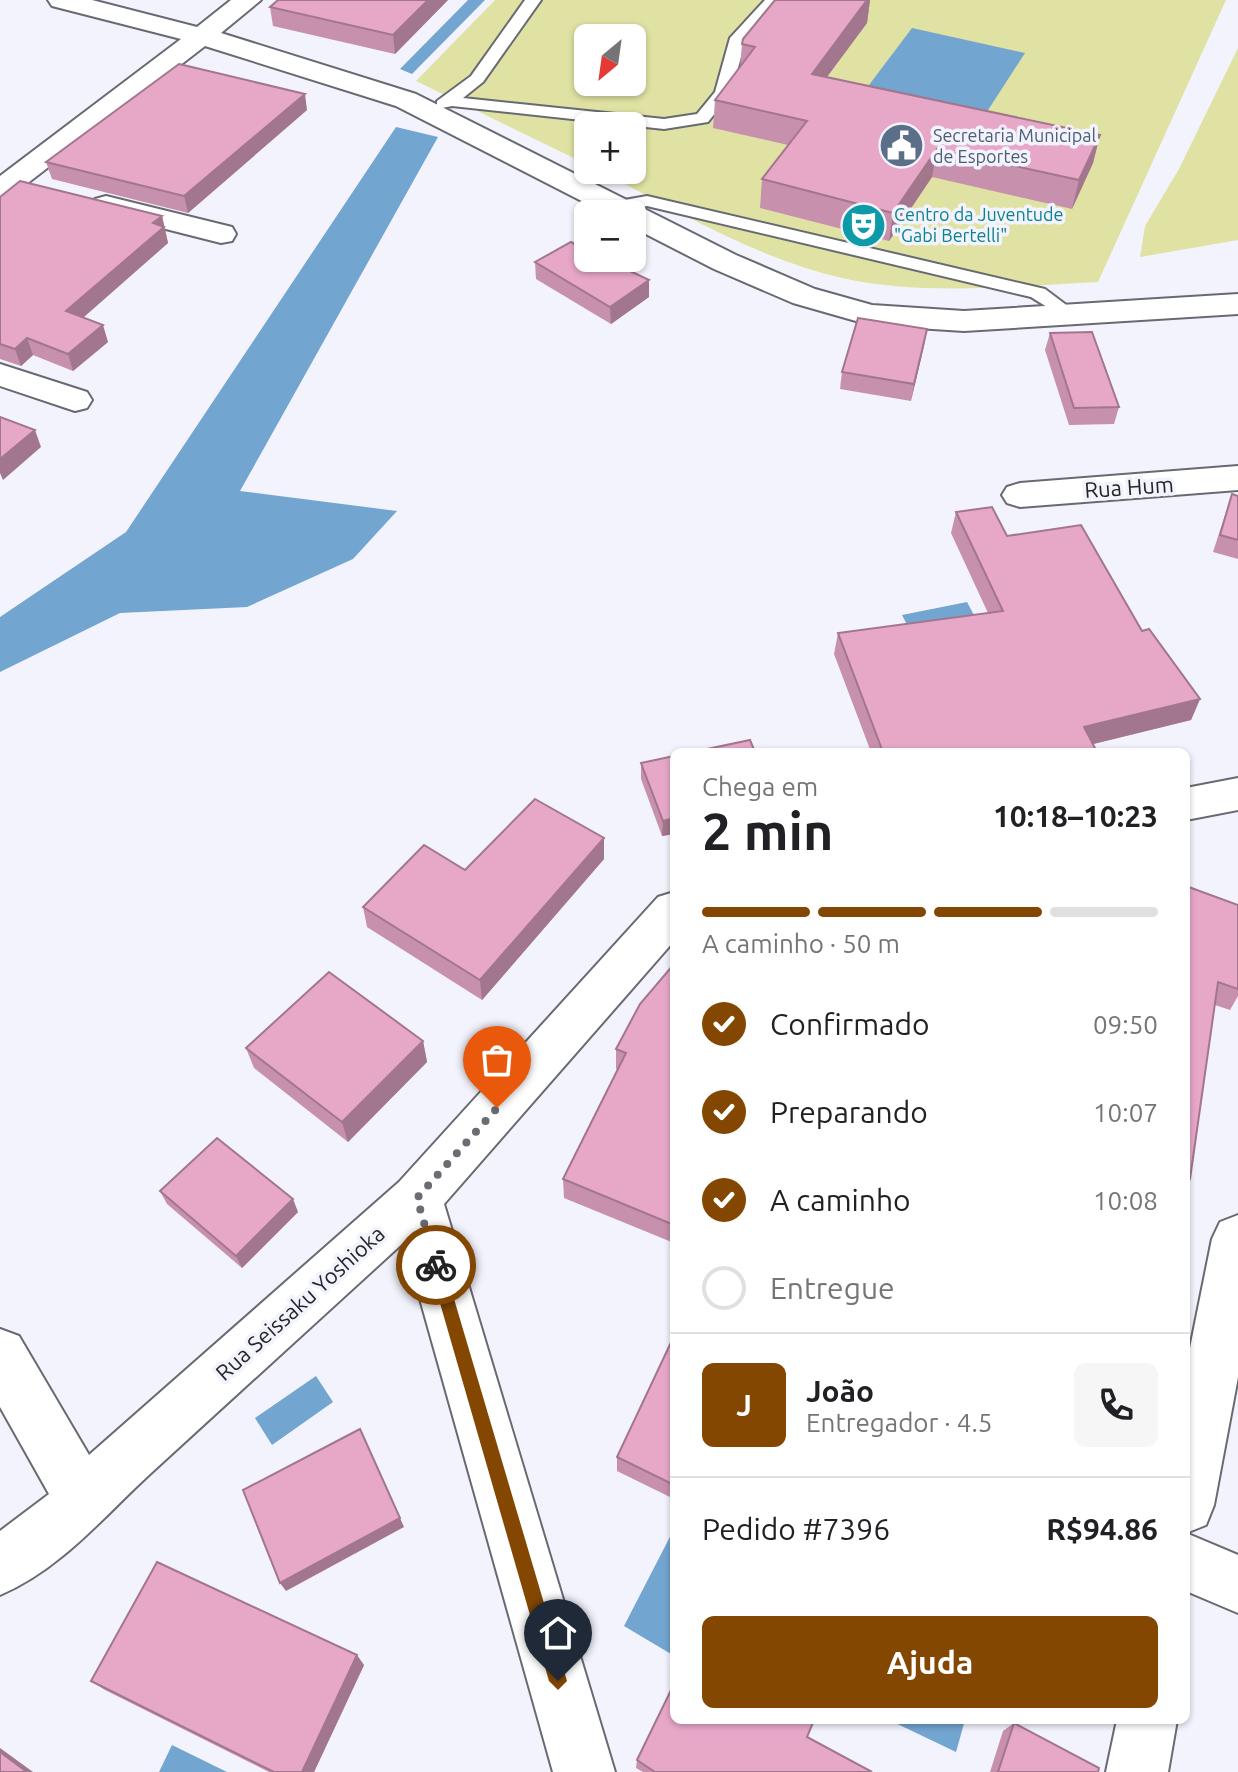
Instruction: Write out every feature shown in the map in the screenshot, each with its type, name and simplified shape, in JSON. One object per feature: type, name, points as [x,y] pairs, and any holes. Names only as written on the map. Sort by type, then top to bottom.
[{"type":"street","points":[[61,0],[202,36],[441,106],[608,200]]},
{"type":"street","points":[[5,186],[248,0]]},
{"type":"street","points":[[5,186],[41,189]]},
{"type":"street","points":[[71,196],[221,234]]},
{"type":"street","points":[[646,220],[766,280],[870,315],[942,321],[1071,316],[1238,304]]},
{"type":"street","points":[[0,374],[75,400]]},
{"type":"street","name":"Rua Hum","points":[[1020,495],[1238,478]]},
{"type":"street","points":[[1190,803],[1238,794]]},
{"type":"street","name":"Rua Seissaku Yoshioka","points":[[0,1566],[60,1523],[113,1470],[417,1198],[670,914]]},
{"type":"street","points":[[417,1198],[584,1772]]},
{"type":"street","points":[[1190,1485],[1238,1239]]},
{"type":"street","points":[[0,1355],[84,1500]]},
{"type":"street","points":[[1190,1564],[1238,1584]]},
{"type":"street","points":[[1137,1772],[1146,1724]]},
{"type":"lane","points":[[441,106],[477,79],[533,0]]},
{"type":"lane","points":[[441,106],[664,124],[702,118],[723,93],[738,38],[773,0]]},
{"type":"lane","points":[[646,201],[1038,293],[1071,316]]},
{"type":"green space","points":[[495,0],[1226,0],[1098,282],[1003,287],[904,287],[842,278],[778,258],[717,232],[625,184],[646,184],[646,112],[574,112],[574,158],[416,81]]},
{"type":"green space","points":[[1238,48],[1238,240],[1140,257],[1145,226],[1179,169]]},
{"type":"water","points":[[468,0],[485,0],[412,74],[400,69]]},
{"type":"water","points":[[912,28],[1025,53],[981,121],[863,93]]},
{"type":"water","points":[[396,127],[438,137],[240,491],[397,511],[353,559],[247,607],[120,613],[0,672],[0,617],[126,532]]},
{"type":"water","points":[[967,602],[982,630],[916,642],[902,615]]},
{"type":"water","points":[[316,1376],[333,1402],[272,1445],[255,1418]]},
{"type":"water","points":[[670,1537],[670,1653],[624,1626]]},
{"type":"water","points":[[897,1724],[964,1724],[956,1752]]},
{"type":"water","points":[[172,1745],[227,1772],[159,1772]]},
{"type":"building","points":[[278,0],[428,0],[393,35],[270,7]]},
{"type":"building","points":[[775,0],[867,0],[812,74],[1100,135],[1079,180],[937,149],[893,213],[762,179],[807,121],[715,100],[755,47],[742,44],[743,39]]},
{"type":"building","points":[[179,64],[305,94],[184,196],[46,162]]},
{"type":"building","points":[[20,181],[162,216],[153,223],[164,227],[66,311],[103,325],[68,354],[27,338],[15,349],[0,344],[0,197]]},
{"type":"building","points":[[571,242],[574,244],[574,272],[632,272],[649,280],[610,307],[535,262]]},
{"type":"building","points":[[858,318],[927,329],[914,384],[842,372]]},
{"type":"building","points":[[1092,332],[1119,407],[1074,408],[1050,333]]},
{"type":"building","points":[[0,417],[35,430],[0,459]]},
{"type":"building","points":[[1232,494],[1238,496],[1238,540],[1220,535]]},
{"type":"building","points":[[992,507],[1007,536],[1081,525],[1142,631],[1149,629],[1200,699],[1084,727],[1095,748],[881,748],[838,633],[1003,611],[956,512]]},
{"type":"building","points":[[750,740],[753,748],[712,748]]},
{"type":"building","points":[[670,757],[670,819],[663,821],[641,763]]},
{"type":"building","points":[[535,799],[604,838],[480,980],[363,907],[424,845],[465,870]]},
{"type":"building","points":[[1190,887],[1238,905],[1238,989],[1218,982],[1190,1179]]},
{"type":"building","points":[[670,969],[670,1223],[563,1179],[626,1053],[616,1049],[640,1004]]},
{"type":"building","points":[[329,972],[423,1041],[342,1122],[246,1048]]},
{"type":"building","points":[[217,1138],[293,1199],[236,1256],[160,1191]]},
{"type":"building","points":[[670,1344],[670,1483],[617,1457]]},
{"type":"building","points":[[360,1429],[400,1518],[280,1583],[243,1490]]},
{"type":"building","points":[[157,1562],[357,1655],[302,1772],[274,1772],[91,1681]]},
{"type":"building","points":[[670,1692],[670,1724],[812,1724],[807,1737],[872,1772],[655,1772],[637,1760]]},
{"type":"building","points":[[1014,1724],[1099,1768],[1098,1772],[998,1772]]},
{"type":"building","points":[[0,1752],[27,1772],[0,1772]]},
{"type":"way so far","points":[[436,1265],[417,1198],[497,1108]]},
{"type":"place","name":"Secretaria Municipal de Esportes","points":[[902,146]]},
{"type":"place","name":"Centro da Juventude \"Gabi Bertelli\"","points":[[863,225]]},
{"type":"route","points":[[436,1265],[558,1681]]}]
